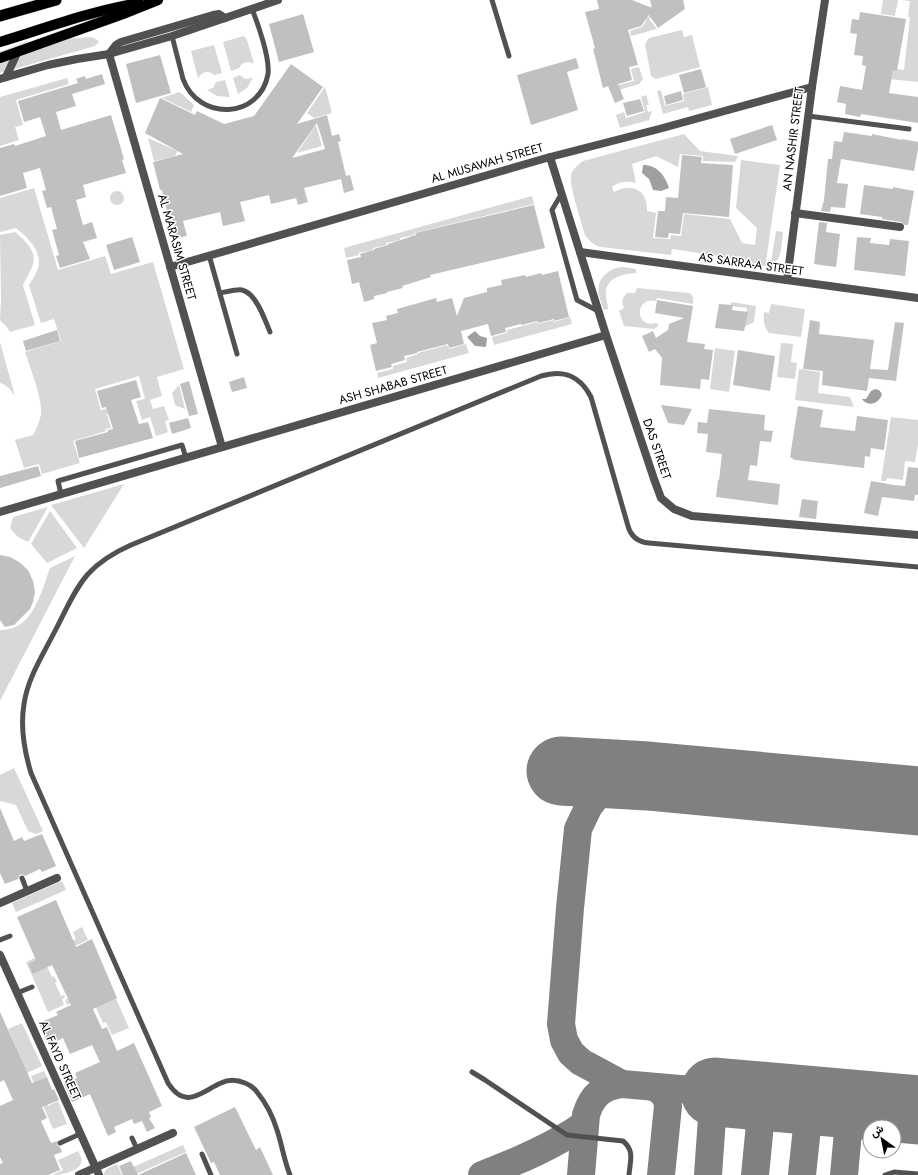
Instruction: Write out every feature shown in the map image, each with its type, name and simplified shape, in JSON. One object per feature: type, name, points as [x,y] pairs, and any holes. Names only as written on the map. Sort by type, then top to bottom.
[{"type":"highway","points":[[0,16],[56,0]]},
{"type":"main road","points":[[0,42],[98,12],[158,0]]},
{"type":"main road","points":[[0,58],[158,0]]},
{"type":"street","points":[[3,78],[48,65],[109,54],[172,36],[278,0]]},
{"type":"street","name":"AN NASHIR STREET","points":[[786,280],[824,0]]},
{"type":"street","points":[[109,54],[116,45],[121,42],[213,15],[219,14],[225,18]]},
{"type":"street","points":[[3,78],[18,51]]},
{"type":"street","name":"AL MARASIM STREET","points":[[109,54],[222,447]]},
{"type":"street","name":"AL MUSAWAH STREET","points":[[170,266],[550,157],[812,87]]},
{"type":"street","name":"DAS STREET","points":[[550,157],[606,335],[661,498],[674,510],[692,516],[918,535]]},
{"type":"street","points":[[795,213],[900,227]]},
{"type":"street","name":"AS SARRA-A STREET","points":[[580,252],[918,298]]},
{"type":"street","name":"ASH SHABAB STREET","points":[[0,512],[606,335]]},
{"type":"street","points":[[0,902],[58,878]]},
{"type":"street","name":"AL FAYD STREET","points":[[0,955],[97,1171]]},
{"type":"street","points":[[79,1175],[97,1171],[137,1149],[173,1133]]},
{"type":"lane","points":[[492,0],[509,56]]},
{"type":"lane","points":[[172,36],[183,79],[194,97],[204,105],[217,109],[224,110],[238,108],[250,102],[260,92],[268,74],[268,60],[252,9]]},
{"type":"lane","points":[[808,116],[909,129]]},
{"type":"lane","points":[[562,193],[552,210],[577,300],[599,312]]},
{"type":"lane","points":[[209,255],[237,354]]},
{"type":"lane","points":[[220,293],[242,290],[250,294],[256,301],[270,332]]},
{"type":"lane","points":[[290,1175],[274,1122],[262,1099],[253,1088],[242,1082],[229,1080],[216,1085],[198,1096],[184,1096],[178,1094],[172,1089],[31,773],[22,739],[24,703],[28,686],[74,594],[89,573],[108,556],[131,545],[541,376],[558,373],[575,378],[582,383],[591,397],[628,526],[630,532],[637,540],[643,543],[918,567]]},
{"type":"lane","points":[[61,494],[58,481],[174,447],[182,445],[186,458]]},
{"type":"lane","points":[[22,878],[27,891]]},
{"type":"lane","points":[[0,940],[10,936]]},
{"type":"lane","points":[[17,993],[32,987]]},
{"type":"lane","points":[[472,1072],[567,1135],[623,1141],[630,1148],[631,1152],[629,1175]]},
{"type":"lane","points":[[60,1143],[80,1134]]},
{"type":"lane","points":[[132,1138],[137,1149]]},
{"type":"lane","points":[[202,1154],[211,1175]]},
{"type":"lane","points":[[884,1175],[894,1172],[918,1174]]},
{"type":"shaded area","points":[[883,0],[898,0],[895,16],[881,14]]},
{"type":"shaded area","points":[[901,0],[918,0],[918,82],[879,78],[881,67],[904,70],[910,17],[908,17],[910,1]]},
{"type":"shaded area","points":[[669,3],[649,19],[657,29],[631,36],[630,31],[642,27],[646,19],[651,15],[649,7]]},
{"type":"shaded area","points":[[682,30],[684,37],[692,35],[700,67],[656,79],[651,76],[645,44],[649,38]]},
{"type":"shaded area","points":[[244,36],[247,40],[254,64],[245,62],[239,68],[231,71],[223,42]]},
{"type":"shaded area","points":[[91,37],[99,42],[95,46],[0,73],[0,52],[25,42]]},
{"type":"shaded area","points":[[214,45],[222,73],[214,75],[210,72],[206,72],[201,74],[198,78],[191,51]]},
{"type":"shaded area","points":[[639,67],[643,79],[639,84],[619,90],[611,87],[634,81],[631,69]]},
{"type":"shaded area","points":[[240,75],[245,79],[253,78],[247,88],[238,94],[233,78]]},
{"type":"shaded area","points":[[67,78],[69,84],[16,100],[23,125],[15,127],[19,140],[0,146],[0,97]]},
{"type":"shaded area","points":[[225,80],[230,97],[217,96],[207,90],[213,88],[216,82]]},
{"type":"shaded area","points":[[325,87],[332,113],[314,118],[307,113]]},
{"type":"shaded area","points":[[708,87],[712,105],[689,111],[688,107],[663,114],[657,91],[661,90],[665,106],[684,101],[683,94]]},
{"type":"shaded area","points":[[179,92],[194,105],[191,112],[162,98]]},
{"type":"shaded area","points":[[646,95],[649,105],[646,105],[648,112],[652,111],[649,120],[620,128],[616,115],[624,112],[626,118],[645,112],[641,97]]},
{"type":"shaded area","points":[[190,122],[192,123],[175,156],[154,161],[148,138],[175,150]]},
{"type":"shaded area","points":[[316,125],[322,146],[297,153]]},
{"type":"shaded area","points":[[684,134],[700,151],[738,156],[735,162],[703,161],[703,156],[680,154],[678,167],[656,156],[632,164],[636,183],[627,182],[618,184],[612,187],[614,192],[621,189],[633,188],[642,193],[647,204],[647,211],[656,213],[653,238],[670,239],[671,235],[681,236],[684,214],[730,219],[742,243],[755,245],[757,228],[736,208],[741,160],[780,165],[766,261],[771,262],[776,231],[783,232],[782,246],[777,260],[773,263],[762,266],[750,265],[739,263],[739,259],[672,249],[671,255],[601,247],[590,241],[585,235],[571,181],[571,176],[576,167],[583,161]]},
{"type":"shaded area","points":[[643,165],[648,165],[660,172],[669,188],[661,191],[653,190],[649,179],[642,173]]},
{"type":"shaded area","points":[[34,188],[58,270],[105,256],[111,274],[153,262],[184,369],[157,377],[162,396],[150,400],[153,409],[164,406],[169,420],[165,421],[168,432],[156,436],[150,417],[142,420],[136,401],[145,399],[139,376],[95,389],[101,410],[112,407],[113,411],[107,414],[111,428],[105,429],[106,431],[73,441],[80,463],[42,474],[39,464],[24,468],[15,440],[33,435],[41,414],[38,392],[25,352],[61,341],[54,319],[41,323],[29,285],[38,268],[39,262],[36,250],[29,240],[16,228],[0,232],[0,198]]},
{"type":"shaded area","points":[[114,191],[120,191],[124,195],[124,201],[120,205],[114,205],[110,201],[110,195]]},
{"type":"shaded area","points":[[532,196],[534,204],[414,233],[414,235],[400,238],[400,240],[386,243],[387,245],[373,248],[373,250],[346,258],[344,248]]},
{"type":"shaded area","points":[[15,232],[29,246],[33,254],[33,264],[23,285],[35,325],[10,332],[0,320],[0,235]]},
{"type":"shaded area","points":[[623,267],[636,269],[636,273],[625,274],[611,281],[606,290],[608,309],[604,310],[599,295],[599,284],[601,279],[608,272]]},
{"type":"shaded area","points":[[637,288],[689,293],[692,296],[693,304],[657,298],[656,301],[644,303],[640,312],[644,321],[649,324],[656,323],[658,326],[654,329],[624,326],[619,311],[624,308],[622,304],[623,298],[627,293],[635,293]]},
{"type":"shaded area","points":[[731,302],[756,306],[754,322],[744,327],[747,308],[731,306]]},
{"type":"shaded area","points":[[771,304],[805,309],[801,337],[769,333],[765,326],[764,312],[769,313]]},
{"type":"shaded area","points":[[570,317],[572,324],[494,345],[492,337],[507,333],[507,330],[537,322],[537,324],[553,320],[554,322]]},
{"type":"shaded area","points":[[475,331],[480,336],[487,338],[486,347],[475,346],[467,337]]},
{"type":"shaded area","points":[[0,342],[15,396],[9,388],[0,383]]},
{"type":"shaded area","points":[[781,343],[793,344],[791,362],[797,363],[795,379],[777,377]]},
{"type":"shaded area","points":[[466,344],[469,353],[378,378],[377,373],[393,369],[393,366],[407,362],[406,358],[418,353],[447,345],[449,349]]},
{"type":"shaded area","points":[[715,348],[735,351],[729,392],[710,389]]},
{"type":"shaded area","points":[[799,369],[820,372],[818,393],[850,397],[854,407],[795,400]]},
{"type":"shaded area","points":[[179,385],[185,409],[175,405],[172,393]]},
{"type":"shaded area","points":[[875,389],[879,390],[882,394],[879,400],[870,404],[864,402],[862,399],[866,399],[871,391]]},
{"type":"shaded area","points":[[891,417],[918,420],[918,444],[915,462],[905,461],[903,480],[887,478],[886,481],[881,481]]},
{"type":"shaded area","points":[[124,484],[84,548],[51,505]]},
{"type":"shaded area","points":[[48,507],[28,542],[18,537],[10,528],[13,517]]},
{"type":"shaded area","points":[[50,511],[77,548],[47,563],[31,544]]},
{"type":"shaded area","points":[[75,556],[0,701],[0,630],[11,629],[28,617],[39,598],[50,568]]},
{"type":"shaded area","points":[[14,768],[43,831],[36,834],[28,831],[16,805],[0,801],[0,775]]},
{"type":"shaded area","points":[[62,881],[66,890],[16,912],[12,903]]},
{"type":"shaded area","points":[[82,927],[88,940],[47,959],[46,964],[52,977],[54,976],[57,982],[55,983],[61,996],[64,995],[65,997],[62,999],[64,1005],[48,1012],[26,962],[76,939],[73,932]]},
{"type":"shaded area","points":[[108,981],[129,1028],[112,1035],[106,1022],[103,1023],[90,994],[67,1005],[65,1000]]},
{"type":"shaded area","points":[[22,1023],[42,1066],[27,1073],[8,1029]]},
{"type":"shaded area","points":[[44,1071],[47,1077],[37,1081],[48,1106],[58,1101],[67,1124],[53,1129],[31,1076]]},
{"type":"shaded area","points":[[183,1145],[186,1152],[134,1175],[122,1175],[134,1170],[133,1167]]},
{"type":"shaded area","points":[[78,1151],[82,1160],[76,1169],[73,1171],[52,1175],[63,1170],[58,1160]]},
{"type":"shaded area","points":[[117,1164],[122,1175],[104,1175],[104,1173],[107,1169]]},
{"type":"building","points":[[597,0],[632,0],[652,8],[650,0],[683,0],[685,9],[658,28],[649,15],[641,26],[628,30],[638,65],[629,67],[632,80],[618,84],[624,99],[615,103],[608,86],[603,88],[593,49],[595,48],[585,12],[599,9]]},
{"type":"building","points":[[860,12],[906,19],[897,71],[893,70],[889,93],[918,97],[918,123],[861,114],[860,117],[845,114],[846,104],[837,102],[840,86],[862,90],[866,66],[862,65],[863,56],[854,55],[857,34],[850,33],[852,19],[859,20]]},
{"type":"building","points":[[303,14],[314,52],[279,62],[269,24]]},
{"type":"building","points":[[160,55],[171,93],[136,103],[126,64]]},
{"type":"building","points":[[576,58],[579,68],[567,72],[578,110],[531,125],[517,75]]},
{"type":"building","points":[[291,64],[323,87],[297,124],[327,115],[332,136],[339,134],[341,141],[338,142],[346,176],[350,175],[354,190],[344,193],[341,179],[304,188],[308,202],[298,205],[296,198],[271,204],[269,195],[240,202],[245,221],[223,226],[220,212],[183,221],[187,236],[177,238],[170,211],[167,211],[162,190],[160,190],[153,162],[183,154],[145,133],[160,98],[195,115],[197,111],[224,124],[254,116]],"holes":[[[317,123],[325,149],[292,158]]]},
{"type":"building","points":[[701,69],[706,87],[684,93],[679,75]]},
{"type":"building","points":[[102,74],[105,84],[72,94],[76,106],[56,112],[61,130],[111,115],[124,159],[122,160],[126,173],[83,185],[86,197],[76,200],[83,225],[92,222],[97,238],[83,242],[90,259],[60,268],[56,256],[59,255],[52,230],[57,229],[51,207],[47,208],[42,191],[46,190],[40,168],[23,173],[27,188],[0,196],[0,148],[14,144],[15,146],[46,136],[40,117],[24,122],[18,101],[78,83],[76,79],[85,76],[86,79]]},
{"type":"building","points":[[681,91],[683,100],[666,105],[664,96]]},
{"type":"building","points":[[640,99],[644,111],[627,116],[623,103]]},
{"type":"building","points":[[772,125],[777,140],[735,154],[730,139]]},
{"type":"building","points":[[844,132],[872,136],[872,134],[918,142],[914,171],[841,159],[837,183],[848,184],[845,208],[831,207],[830,212],[821,211],[824,200],[828,159],[832,159],[834,141],[842,142]]},
{"type":"building","points":[[682,155],[702,157],[701,163],[733,165],[729,217],[683,213],[680,234],[669,233],[668,238],[655,237],[658,211],[665,211],[666,197],[678,198]]},
{"type":"building","points":[[864,185],[893,189],[893,187],[914,191],[908,225],[901,222],[882,219],[882,217],[860,214]]},
{"type":"building","points":[[534,205],[545,248],[430,275],[431,277],[402,286],[403,288],[374,296],[374,299],[364,302],[359,282],[352,284],[347,260],[361,257],[360,254],[416,235],[415,233]]},
{"type":"building","points":[[819,222],[828,223],[826,232],[840,234],[836,267],[814,264]]},
{"type":"building","points":[[132,237],[140,262],[114,270],[106,245]]},
{"type":"building","points":[[857,237],[871,238],[870,243],[889,245],[890,239],[909,241],[905,276],[854,270]]},
{"type":"building","points":[[558,271],[569,317],[554,321],[554,319],[538,323],[537,321],[521,324],[505,328],[506,332],[491,336],[488,324],[461,331],[464,344],[449,348],[448,344],[417,352],[404,356],[405,360],[391,364],[392,367],[376,371],[370,345],[377,343],[372,323],[387,320],[386,316],[398,313],[397,309],[436,298],[437,302],[452,298],[457,316],[464,298],[487,292],[487,288],[502,285],[501,280],[525,275],[526,277],[541,273],[542,275]]},
{"type":"building","points":[[657,300],[693,306],[687,342],[705,344],[704,349],[713,350],[709,380],[701,379],[700,389],[660,385],[662,358],[655,349],[649,352],[642,336],[653,331],[656,338],[668,330],[669,324],[684,318],[655,313]]},
{"type":"building","points":[[719,304],[733,305],[732,310],[748,312],[744,331],[715,328]]},
{"type":"building","points":[[810,320],[820,322],[819,334],[874,340],[870,369],[888,370],[895,322],[904,323],[896,381],[869,378],[867,391],[822,385],[823,371],[803,369]]},
{"type":"building","points":[[57,330],[60,341],[26,351],[23,341]]},
{"type":"building","points":[[738,350],[775,356],[770,391],[733,385]]},
{"type":"building","points":[[244,377],[247,388],[232,392],[229,382]]},
{"type":"building","points":[[136,380],[141,397],[131,400],[139,424],[148,422],[153,438],[79,458],[75,441],[108,432],[108,430],[113,429],[106,407],[102,408],[97,391]]},
{"type":"building","points":[[189,381],[198,414],[189,416],[180,384]]},
{"type":"building","points":[[661,405],[692,409],[684,425],[668,423]]},
{"type":"building","points":[[798,406],[823,410],[820,427],[855,431],[857,416],[888,420],[884,450],[871,448],[870,457],[865,456],[864,468],[795,460],[790,457]]},
{"type":"building","points":[[709,409],[765,415],[764,430],[773,431],[771,442],[760,441],[757,466],[750,465],[748,480],[780,484],[778,505],[716,497],[722,454],[706,452],[708,434],[697,433],[698,422],[707,423]]},
{"type":"building","points":[[188,418],[191,428],[172,434],[169,423]]},
{"type":"building","points":[[38,466],[41,476],[0,488],[0,476]]},
{"type":"building","points":[[908,467],[918,468],[918,495],[915,495],[914,501],[882,497],[878,516],[864,513],[871,481],[905,486]]},
{"type":"building","points":[[802,499],[818,501],[816,519],[799,517]]},
{"type":"building","points":[[0,555],[10,557],[19,562],[28,570],[33,581],[35,592],[30,609],[14,625],[5,627],[0,620]]},
{"type":"building","points":[[0,808],[14,841],[22,837],[24,841],[42,834],[56,866],[42,872],[40,869],[25,876],[21,874],[18,879],[5,884],[0,873]]},
{"type":"building","points":[[56,900],[76,947],[92,939],[117,998],[93,1009],[102,1029],[107,1027],[117,1051],[134,1043],[162,1106],[149,1112],[151,1117],[149,1118],[155,1128],[147,1132],[142,1121],[134,1124],[132,1119],[114,1127],[116,1132],[108,1136],[90,1094],[72,1102],[64,1084],[77,1078],[75,1073],[100,1062],[92,1045],[70,1054],[63,1038],[48,1045],[39,1023],[58,1015],[56,1012],[71,1005],[52,965],[33,974],[28,964],[36,960],[17,917]]},
{"type":"building","points":[[0,1012],[32,1083],[47,1077],[52,1090],[54,1089],[59,1100],[42,1107],[47,1118],[41,1121],[51,1143],[57,1141],[57,1145],[60,1147],[62,1152],[54,1155],[60,1170],[48,1175],[0,1175],[0,1164],[3,1163],[0,1157],[0,1106],[13,1100],[4,1080],[0,1082]]},
{"type":"building","points":[[235,1107],[256,1150],[260,1147],[273,1175],[220,1175],[214,1162],[211,1163],[194,1127]]},
{"type":"building","points":[[186,1153],[196,1175],[138,1175],[171,1160]]},
{"type":"building","points":[[131,1161],[138,1175],[123,1175],[119,1166]]},
{"type":"taxiway","points":[[648,776],[621,783],[607,789],[597,796],[589,806],[578,829],[561,1024],[564,1040],[571,1053],[581,1062],[622,1084],[715,1092]]},
{"type":"taxiway","points":[[581,1175],[586,1115],[588,1108],[595,1097],[603,1090],[622,1084]]},
{"type":"taxiway","points":[[655,1088],[664,1095],[668,1106],[661,1175]]},
{"type":"taxiway","points":[[699,1091],[707,1096],[713,1104],[708,1175]]},
{"type":"taxiway","points":[[747,1095],[756,1103],[761,1114],[755,1175]]},
{"type":"taxiway","points":[[792,1099],[804,1108],[808,1118],[802,1175]]},
{"type":"taxiway","points":[[834,1103],[844,1110],[849,1121],[844,1175]]},
{"type":"taxiway","points":[[482,1175],[522,1159],[561,1139],[585,1124]]},
{"type":"runway","points":[[561,771],[648,776],[918,801]]},
{"type":"runway","points":[[715,1092],[918,1110]]}]
